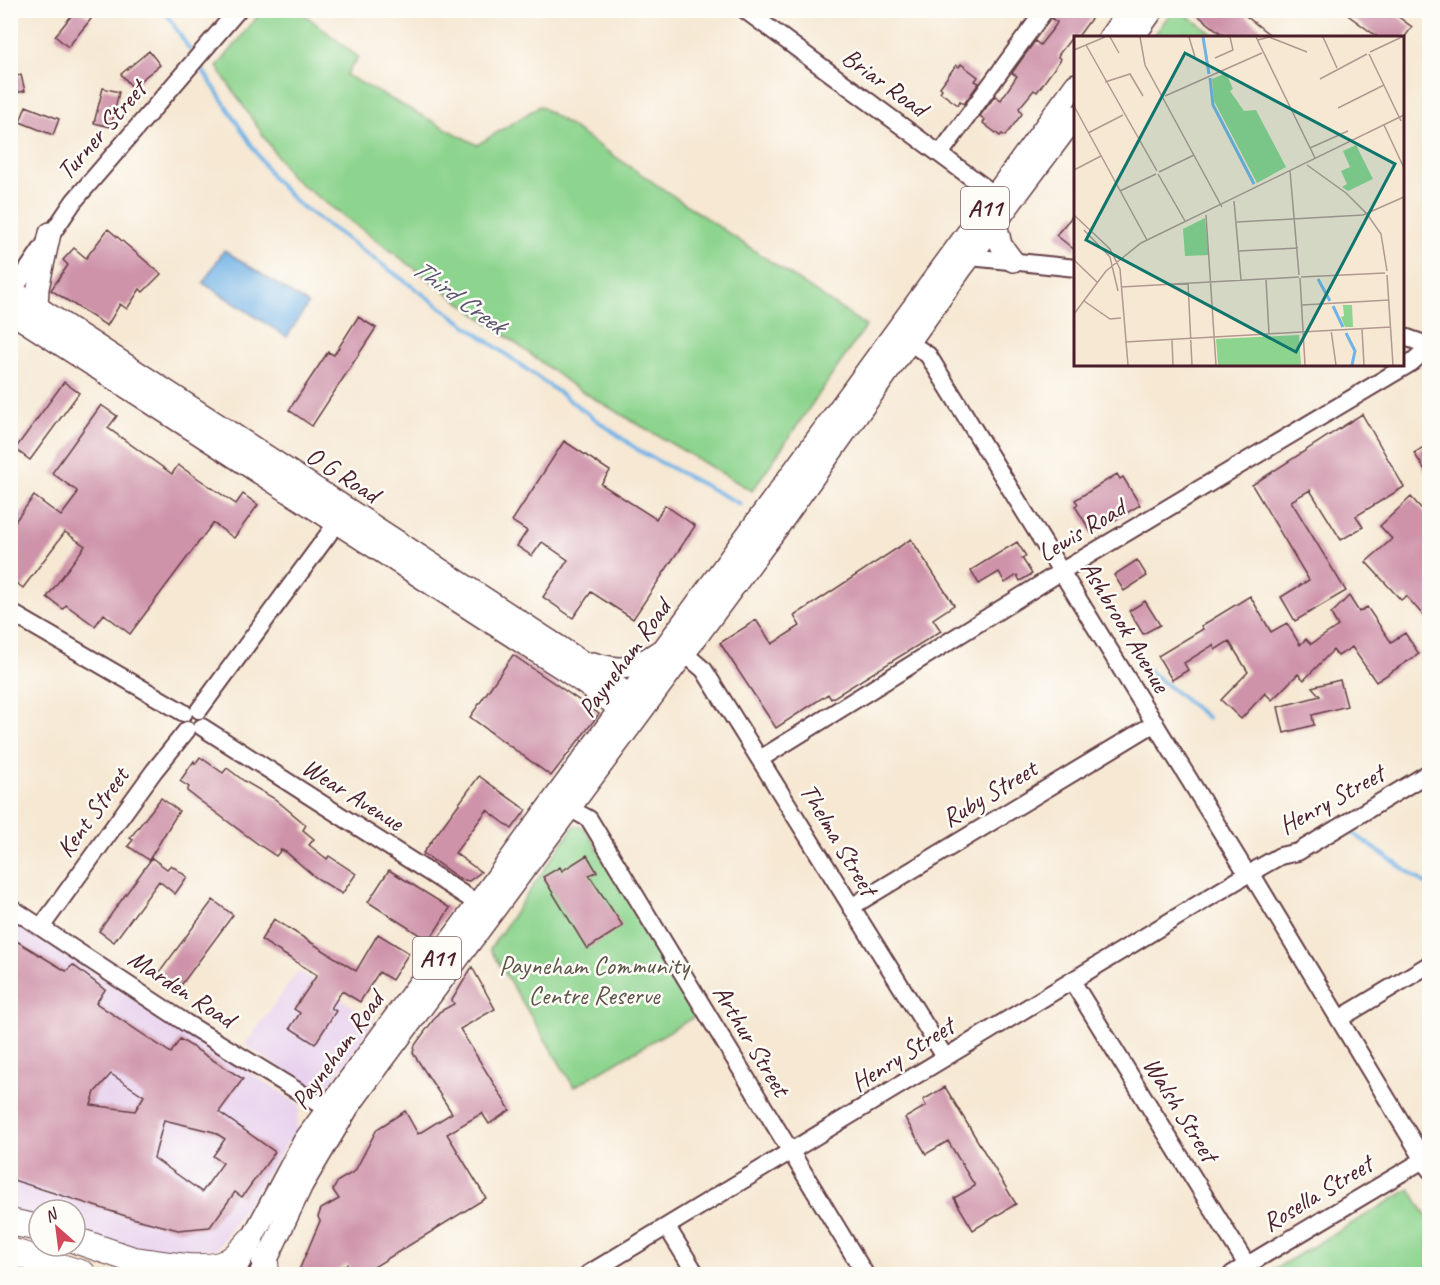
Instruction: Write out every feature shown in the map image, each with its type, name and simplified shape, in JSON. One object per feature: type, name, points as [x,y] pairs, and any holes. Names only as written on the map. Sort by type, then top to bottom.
[{"type":"highway","points":[[10,1222],[27,1226]]},
{"type":"highway","points":[[87,1244],[171,1275]]},
{"type":"highway","points":[[10,1251],[83,1275]]},
{"type":"highway","points":[[134,1260],[192,1267],[260,1263]]},
{"type":"main road","points":[[1110,36],[1129,10]]},
{"type":"main road","points":[[1134,36],[1153,10]]},
{"type":"main road","name":"Payneham Road","points":[[260,1263],[304,1142],[477,903],[633,707],[676,649],[776,530],[903,337],[934,279],[1074,87]]},
{"type":"main road","name":"Payneham Road","points":[[903,337],[970,257],[1074,119]]},
{"type":"main road","points":[[1023,156],[1041,137],[1053,136],[1058,139]]},
{"type":"main road","points":[[996,223],[1001,245],[1013,261]]},
{"type":"main road","points":[[934,279],[950,264],[970,257],[967,242],[970,229]]},
{"type":"main road","points":[[37,307],[38,288],[50,233]]},
{"type":"main road","name":"O G Road","points":[[11,291],[342,516],[633,707]]},
{"type":"main road","name":"O G Road","points":[[10,312],[578,658],[633,707]]},
{"type":"main road","points":[[578,658],[610,669],[626,669],[676,649]]},
{"type":"main road","name":"Payneham Road","points":[[233,1275],[260,1263],[302,1185],[349,1106],[569,808],[633,707]]},
{"type":"street","name":"Turner Street","points":[[11,291],[50,233],[238,10]]},
{"type":"street","name":"Briar Road","points":[[745,10],[995,195]]},
{"type":"street","points":[[940,154],[1045,10]]},
{"type":"street","points":[[970,257],[1074,268]]},
{"type":"street","name":"Ashbrook Avenue","points":[[903,337],[928,355],[1427,1162]]},
{"type":"street","points":[[1404,337],[1429,346]]},
{"type":"street","name":"Lewis Road","points":[[760,759],[1062,571],[1410,363],[1429,346]]},
{"type":"street","points":[[192,711],[342,516]]},
{"type":"street","points":[[10,612],[204,719],[194,729]]},
{"type":"street","name":"Thelma Street","points":[[676,649],[704,670],[945,1057]]},
{"type":"street","name":"Ruby Street","points":[[851,907],[1155,723]]},
{"type":"street","name":"Wear Avenue","points":[[194,729],[477,903]]},
{"type":"street","name":"Kent Street","points":[[42,926],[154,771],[194,729]]},
{"type":"street","name":"Henry Street","points":[[588,1275],[1249,873],[1280,856],[1298,852],[1430,772]]},
{"type":"street","name":"Arthur Street","points":[[569,808],[589,819],[866,1275]]},
{"type":"street","name":"Marden Road","points":[[10,907],[186,1023],[327,1109]]},
{"type":"street","points":[[1339,1019],[1430,964]]},
{"type":"street","name":"Walsh Street","points":[[1072,981],[1247,1265]]},
{"type":"street","name":"Rosella Street","points":[[1232,1275],[1427,1162]]},
{"type":"street","points":[[667,1227],[696,1275]]},
{"type":"shaded area","points":[[10,919],[300,1105],[296,1130],[217,1249],[149,1254],[87,1236],[87,1198],[27,1198],[27,1218],[11,1213]]},
{"type":"shaded area","points":[[298,971],[375,1021],[331,1083],[313,1089],[245,1045]]},
{"type":"green space","points":[[262,11],[300,11],[358,57],[346,75],[477,145],[540,106],[866,326],[752,491],[576,388],[291,177],[217,67]]},
{"type":"green space","points":[[1172,11],[1181,11],[1216,36],[1154,36]]},
{"type":"green space","name":"Payneham Community Centre Reserve","points":[[574,826],[585,828],[699,1014],[574,1087],[490,949]]},
{"type":"green space","points":[[1410,1189],[1429,1221],[1429,1274],[1266,1274]]},
{"type":"water","points":[[224,250],[308,304],[287,337],[203,283]]},
{"type":"building","points":[[76,10],[80,10],[91,19],[68,47],[55,36]]},
{"type":"building","points":[[1056,10],[1085,10],[1093,16],[1078,36],[1073,36],[1059,54],[1058,57],[1061,59],[1037,92],[1034,90],[1019,108],[1022,114],[1005,136],[1002,134],[1000,136],[983,123],[985,120],[980,116],[995,96],[1001,100],[1017,76],[1012,73],[1035,41],[1040,45],[1055,26],[1057,22],[1052,19]]},
{"type":"building","points":[[1191,10],[1238,10],[1271,36],[1224,36]]},
{"type":"building","points":[[1341,10],[1389,10],[1412,27],[1404,38],[1404,36],[1376,36]]},
{"type":"building","points":[[149,51],[160,65],[132,87],[121,74]]},
{"type":"building","points":[[961,64],[978,77],[975,81],[979,83],[964,104],[960,101],[958,105],[940,92],[942,89],[940,87],[956,65],[959,67]]},
{"type":"building","points":[[21,75],[25,91],[10,94],[10,77]]},
{"type":"building","points":[[103,88],[119,92],[111,127],[94,123]]},
{"type":"building","points":[[26,106],[59,119],[53,135],[20,122]]},
{"type":"building","points":[[1074,214],[1074,249],[1056,235]]},
{"type":"building","points":[[108,229],[161,274],[143,292],[140,289],[127,309],[120,304],[107,326],[51,290],[68,265],[63,260],[74,248],[86,258]]},
{"type":"building","points":[[358,317],[376,328],[312,426],[289,410],[328,352],[334,355]]},
{"type":"building","points":[[64,382],[79,393],[30,460],[15,449]]},
{"type":"building","points":[[101,405],[117,416],[108,428],[172,474],[178,465],[236,504],[243,494],[258,505],[234,538],[213,523],[130,634],[104,614],[95,626],[66,605],[63,609],[47,597],[85,546],[65,532],[23,588],[10,578],[10,528],[34,496],[61,516],[76,496],[77,491],[52,473]]},
{"type":"building","points":[[1362,414],[1404,487],[1356,516],[1363,527],[1341,540],[1310,490],[1291,501],[1346,591],[1295,621],[1281,597],[1309,580],[1252,485]]},
{"type":"building","points":[[564,441],[610,471],[601,484],[656,519],[665,505],[695,526],[633,619],[591,592],[573,618],[543,597],[568,560],[542,542],[532,556],[517,546],[527,531],[512,521]]},
{"type":"building","points":[[1430,443],[1430,478],[1414,453]]},
{"type":"building","points":[[1117,474],[1120,479],[1123,477],[1140,505],[1092,534],[1075,506],[1078,504],[1075,500]]},
{"type":"building","points":[[1411,497],[1430,518],[1430,623],[1406,596],[1401,600],[1366,562],[1392,539],[1380,526]]},
{"type":"building","points":[[911,539],[954,605],[933,619],[941,631],[831,699],[828,694],[776,728],[720,643],[756,620],[772,644],[800,626],[794,616]]},
{"type":"building","points":[[1017,542],[1026,556],[1022,558],[1032,574],[1020,581],[1017,575],[1005,583],[999,572],[979,584],[971,570]]},
{"type":"building","points":[[1137,560],[1147,576],[1124,591],[1114,575]]},
{"type":"building","points":[[1250,596],[1271,632],[1287,623],[1300,645],[1306,639],[1311,644],[1338,626],[1331,614],[1349,596],[1359,612],[1367,607],[1391,642],[1405,633],[1419,654],[1376,682],[1352,647],[1338,656],[1333,650],[1304,680],[1298,674],[1272,700],[1265,693],[1241,719],[1221,700],[1248,672],[1229,641],[1215,650],[1213,645],[1184,663],[1188,670],[1172,680],[1158,656],[1203,629],[1201,626]]},
{"type":"building","points":[[1145,601],[1160,625],[1143,634],[1129,611]]},
{"type":"building","points":[[513,655],[599,714],[551,776],[470,717]]},
{"type":"building","points":[[1340,680],[1347,706],[1312,715],[1314,725],[1284,733],[1278,707],[1320,696],[1312,687]]},
{"type":"building","points":[[200,757],[223,773],[227,768],[275,799],[306,825],[303,830],[314,839],[309,845],[327,859],[329,856],[356,874],[342,894],[315,877],[286,852],[281,850],[276,856],[187,791],[189,787],[180,781],[194,761],[195,764]]},
{"type":"building","points":[[479,776],[526,810],[512,829],[487,810],[455,853],[481,872],[469,881],[460,879],[423,853]]},
{"type":"building","points":[[161,798],[179,811],[149,860],[128,846],[133,840],[130,838]]},
{"type":"building","points":[[587,855],[597,872],[589,875],[623,926],[587,949],[543,877],[560,867],[562,871]]},
{"type":"building","points":[[152,858],[167,869],[171,865],[187,877],[175,894],[159,881],[114,942],[99,931]]},
{"type":"building","points":[[389,870],[450,908],[429,941],[368,902]]},
{"type":"building","points":[[213,900],[233,915],[179,988],[159,973]]},
{"type":"building","points":[[274,919],[356,971],[378,934],[409,953],[392,980],[379,972],[360,1002],[342,991],[331,1008],[336,1011],[315,1044],[290,1028],[300,1013],[294,1009],[317,975],[261,940]]},
{"type":"building","points":[[10,937],[66,971],[73,965],[105,990],[96,1003],[171,1053],[180,1039],[243,1079],[219,1112],[275,1152],[242,1197],[235,1192],[210,1227],[178,1230],[87,1204],[87,1198],[69,1198],[10,1179]],"holes":[[[111,1074],[144,1096],[135,1111],[91,1105],[95,1092]],[[164,1120],[214,1132],[225,1139],[213,1156],[223,1163],[202,1192],[154,1158]]]},
{"type":"building","points":[[472,967],[495,1009],[460,1029],[510,1110],[489,1124],[482,1113],[447,1134],[486,1198],[361,1275],[354,1275],[347,1264],[330,1275],[297,1275],[320,1221],[318,1217],[321,1209],[339,1199],[333,1190],[338,1181],[355,1171],[377,1129],[405,1111],[418,1134],[452,1113],[413,1053],[415,1045],[439,1012],[454,1004],[452,1000]]},
{"type":"building","points":[[945,1087],[1016,1204],[973,1230],[954,1198],[975,1186],[948,1141],[926,1154],[905,1118],[926,1106],[923,1100]]},
{"type":"waterway","name":"Third Creek","points":[[164,10],[190,50]]},
{"type":"waterway","name":"Third Creek","points":[[202,69],[273,178],[297,203],[641,452],[740,504]]},
{"type":"waterway","name":"Third Creek","points":[[1143,666],[1208,718]]},
{"type":"waterway","name":"Third Creek","points":[[1354,834],[1430,887]]}]
